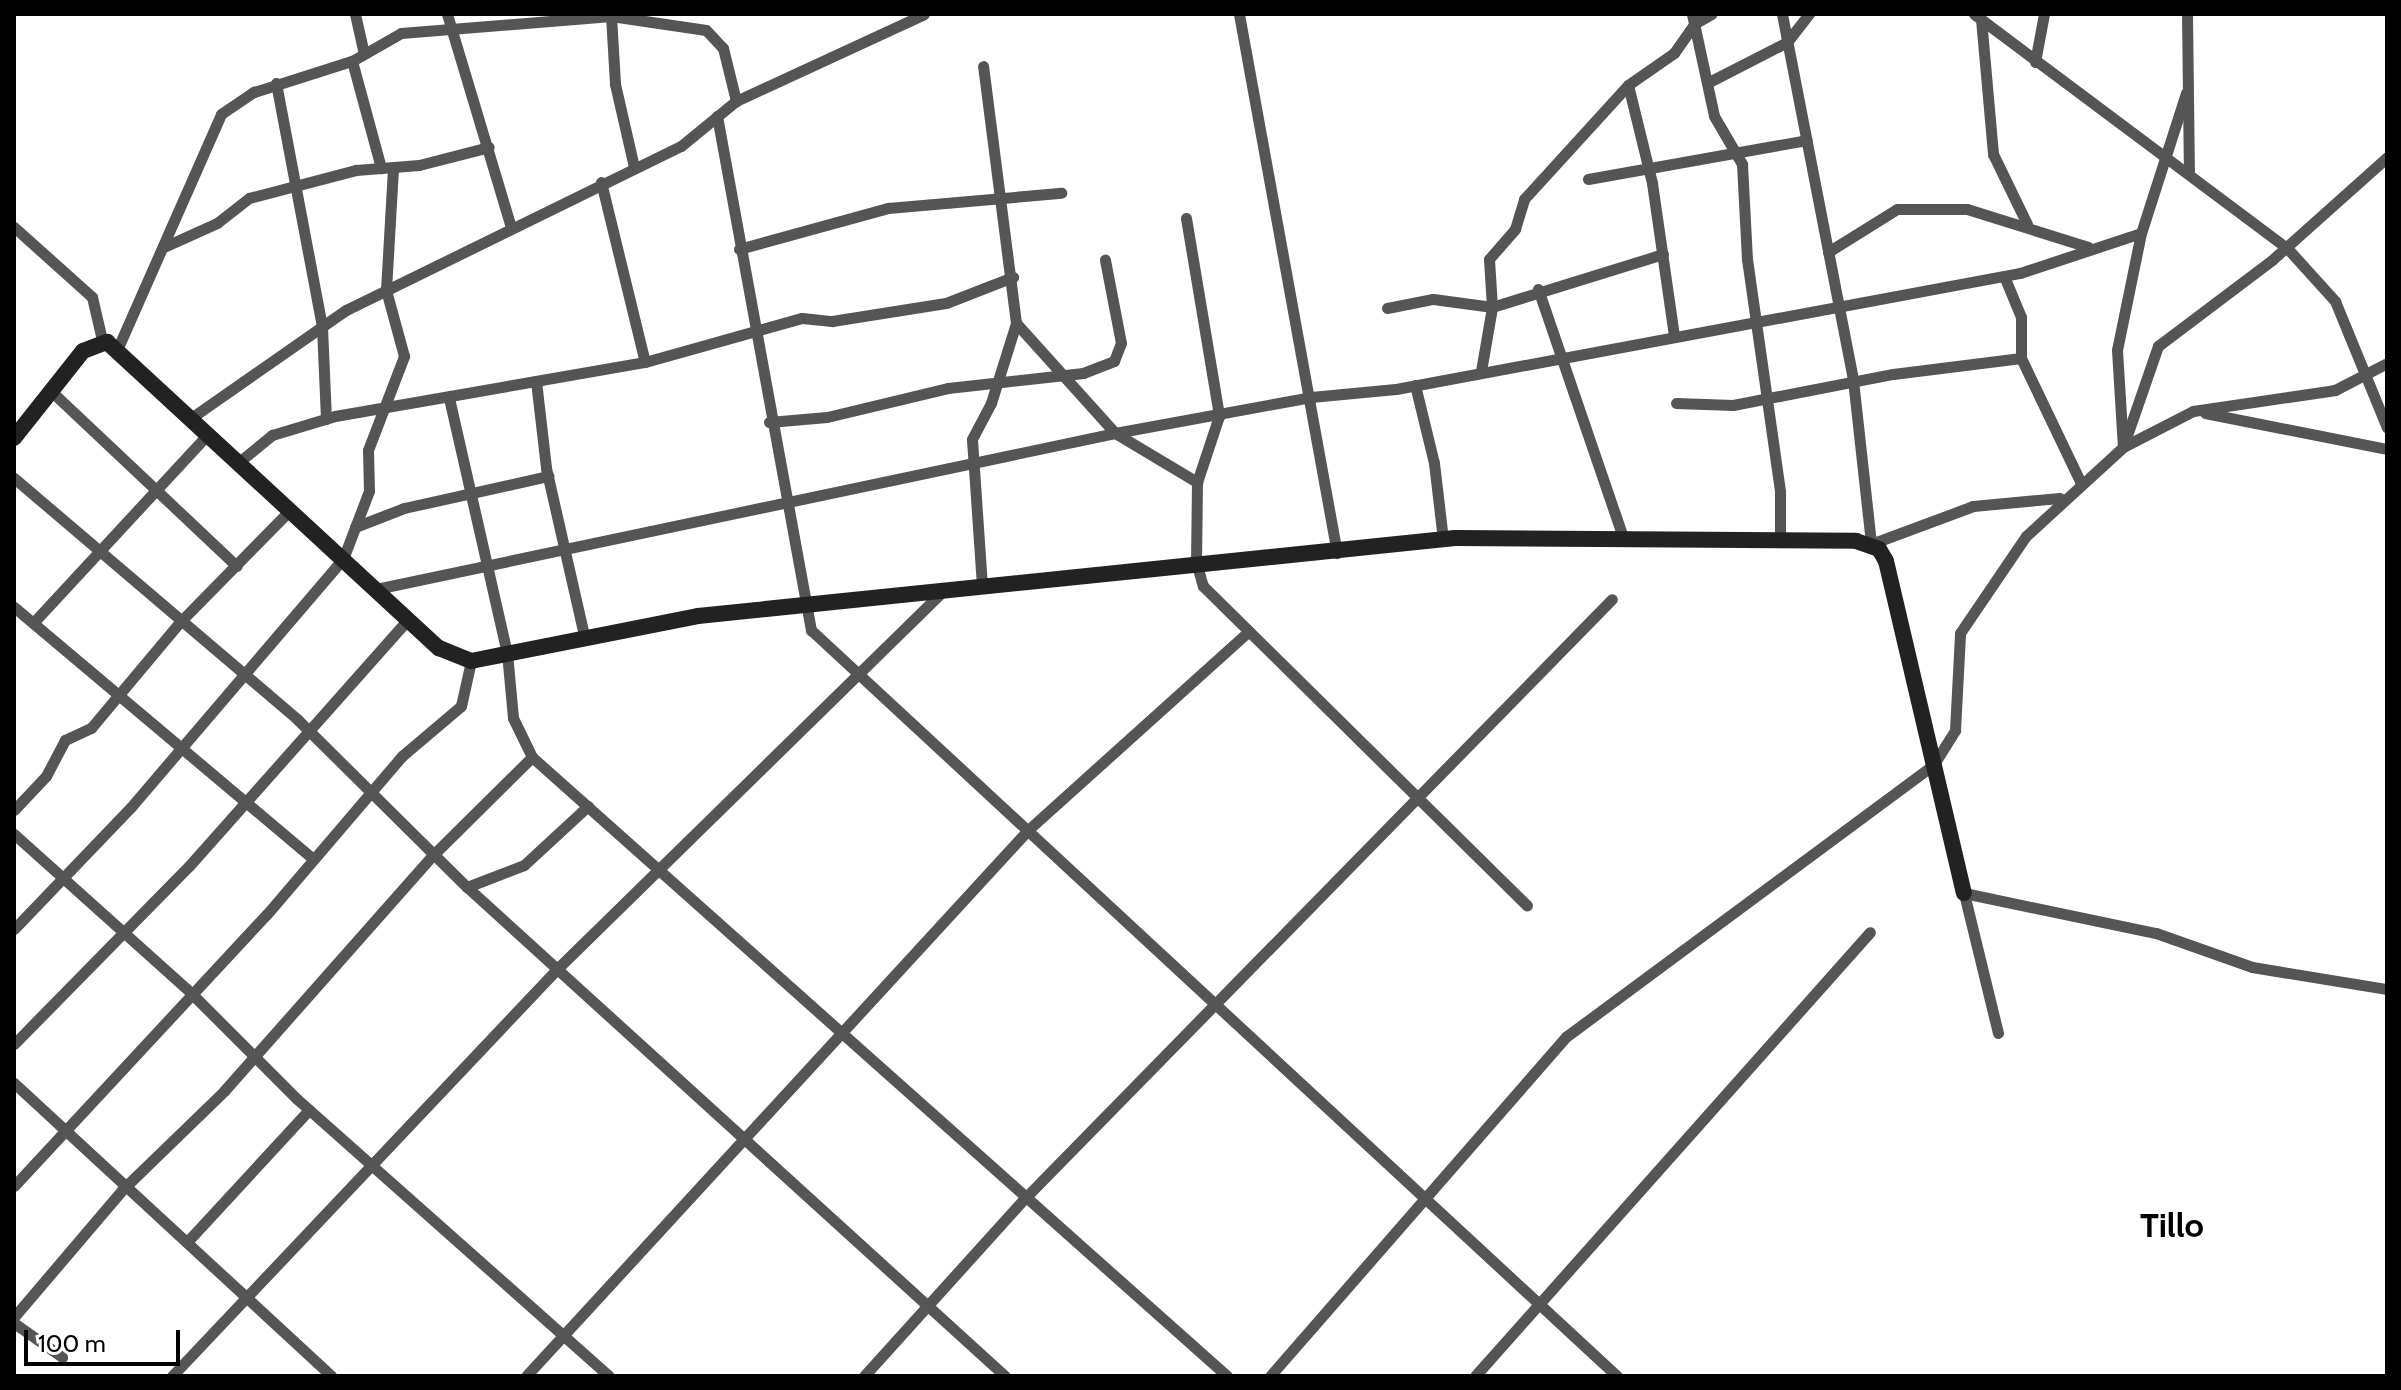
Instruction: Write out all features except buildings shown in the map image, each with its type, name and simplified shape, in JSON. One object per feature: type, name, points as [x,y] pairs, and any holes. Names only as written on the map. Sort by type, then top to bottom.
[{"type":"street","points":[[355,14],[364,54]]},
{"type":"street","points":[[447,14],[511,228]]},
{"type":"street","points":[[702,14],[706,30],[723,48],[736,101]]},
{"type":"street","points":[[191,418],[322,327],[386,290],[601,182],[681,146],[736,101],[908,18],[924,14]]},
{"type":"street","points":[[1239,14],[1337,553]]},
{"type":"street","points":[[1481,371],[1492,307],[1489,259],[1515,229],[1524,199],[1628,85],[1674,53],[1693,19],[1711,14]]},
{"type":"street","points":[[1782,14],[1853,380],[1871,544],[1886,561],[1998,1033]]},
{"type":"street","points":[[1709,82],[1787,42],[1809,14]]},
{"type":"street","points":[[2035,62],[2044,14]]},
{"type":"street","points":[[2187,14],[2189,174]]},
{"type":"street","points":[[611,16],[615,84],[634,167]]},
{"type":"street","points":[[117,350],[166,246],[221,114],[276,83],[352,61],[401,33],[611,16],[706,30]]},
{"type":"street","points":[[1977,17],[2287,248],[2335,301],[2387,428]]},
{"type":"street","points":[[1977,17],[1993,154],[2027,224]]},
{"type":"street","points":[[1693,19],[1714,116],[1742,164],[1753,321],[1762,399],[1773,428],[1780,541]]},
{"type":"street","points":[[14,929],[61,874],[184,745],[343,559],[369,491],[368,450],[404,356],[386,290],[387,167],[352,61]]},
{"type":"street","points":[[982,586],[970,466],[972,439],[998,381],[1016,323],[1013,277],[983,66]]},
{"type":"street","points":[[276,83],[322,327],[326,419]]},
{"type":"street","points":[[1628,85],[1648,167],[1674,335]]},
{"type":"street","points":[[2123,447],[2117,350],[2141,233],[2186,93]]},
{"type":"street","points":[[717,116],[752,332],[802,604],[811,630],[1617,1376]]},
{"type":"street","points":[[1588,179],[1807,140]]},
{"type":"street","points":[[166,246],[217,223],[249,198],[293,186],[489,147]]},
{"type":"street","points":[[2123,447],[2158,346],[2287,248],[2387,157]]},
{"type":"street","points":[[601,182],[645,362]]},
{"type":"street","points":[[739,249],[888,208],[1061,193]]},
{"type":"street","points":[[1828,252],[1897,209],[1967,209],[2027,224],[2088,247]]},
{"type":"street","points":[[1186,218],[1219,416],[1197,482],[1196,562],[1203,586],[1527,906]]},
{"type":"street","points":[[14,227],[92,297],[102,340],[117,350],[439,648],[471,661],[584,635],[802,604],[941,593],[1196,562],[1337,553],[1513,533],[1871,544],[1973,506],[2060,498]]},
{"type":"street","points":[[376,589],[1115,433],[1311,397],[1415,385],[1560,355],[2004,276],[2088,247],[2141,233]]},
{"type":"street","points":[[1387,308],[1433,299],[1492,307],[1538,289],[1663,254]]},
{"type":"street","points":[[769,422],[827,417],[998,381],[1060,374],[1114,361],[1121,343],[1105,260]]},
{"type":"street","points":[[2004,276],[2021,317],[2021,358],[2080,481]]},
{"type":"street","points":[[239,462],[272,435],[326,419],[645,362],[802,318],[832,321],[946,303],[1013,277]]},
{"type":"street","points":[[1538,289],[1623,537]]},
{"type":"street","points":[[1016,323],[1115,433],[1197,482]]},
{"type":"street","points":[[14,438],[83,351],[102,340]]},
{"type":"street","points":[[1676,403],[1762,399],[1853,380],[2021,358]]},
{"type":"street","points":[[1270,1376],[1567,1036],[1934,764],[1955,730],[1960,633],[2026,536],[2060,498],[2123,447],[2193,411],[2335,390],[2387,363]]},
{"type":"street","points":[[2364,375],[2387,374]]},
{"type":"street","points":[[536,381],[548,476],[584,635]]},
{"type":"street","points":[[1415,385],[1434,463],[1443,540]]},
{"type":"street","points":[[51,391],[237,566]]},
{"type":"street","points":[[449,398],[468,495],[507,653],[513,718],[532,757],[1227,1376]]},
{"type":"street","points":[[2193,411],[2387,449]]},
{"type":"street","points":[[33,623],[208,434]]},
{"type":"street","points":[[355,527],[548,476]]},
{"type":"street","points":[[14,478],[309,732],[467,887],[1005,1376]]},
{"type":"street","points":[[14,810],[46,776],[65,740],[91,728],[123,694],[179,623],[290,510]]},
{"type":"street","points":[[172,1376],[557,969],[941,593]]},
{"type":"street","points":[[864,1376],[1026,1197],[1612,599]]},
{"type":"street","points":[[14,607],[184,745],[313,859]]},
{"type":"street","points":[[14,1044],[125,933],[408,619]]},
{"type":"street","points":[[526,1376],[1028,830],[1249,631]]},
{"type":"street","points":[[14,1186],[313,859],[402,756],[461,706],[471,661]]},
{"type":"street","points":[[62,1357],[14,1320],[123,1189],[254,1054],[434,854],[532,757]]},
{"type":"street","points":[[467,887],[524,865],[588,806]]},
{"type":"street","points":[[14,834],[190,992],[309,1110],[609,1376]]},
{"type":"street","points":[[1964,893],[2156,933],[2252,967],[2387,989]]},
{"type":"street","points":[[1475,1376],[1870,932]]},
{"type":"street","points":[[14,1083],[66,1128],[123,1189],[187,1242],[332,1376]]},
{"type":"street","points":[[187,1242],[309,1110]]},
{"type":"district","name":"Tillo","points":[[2172,1226]]}]
